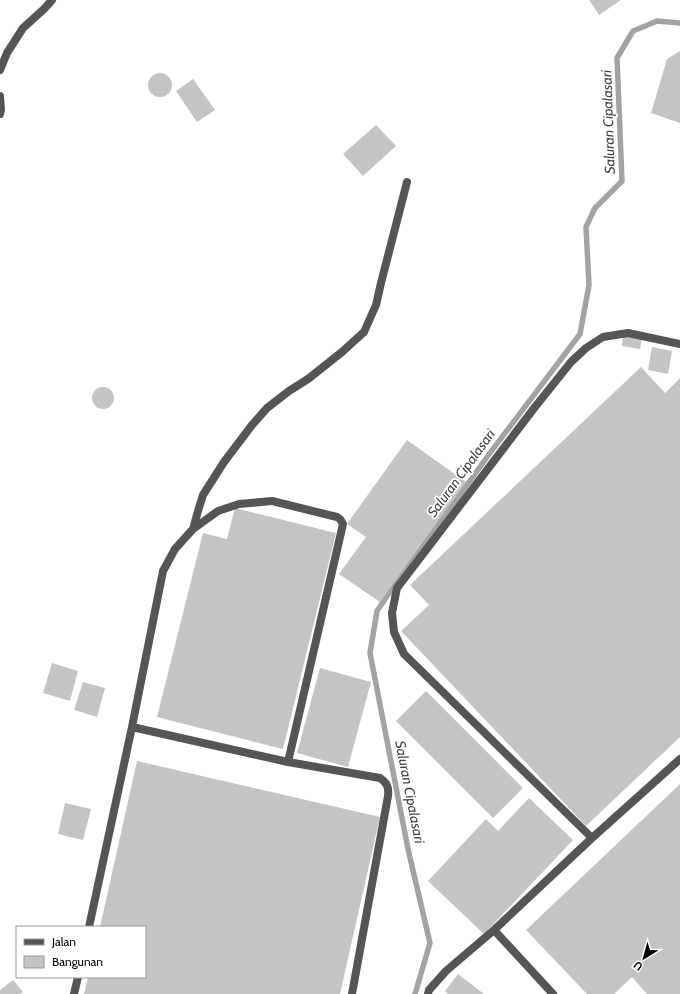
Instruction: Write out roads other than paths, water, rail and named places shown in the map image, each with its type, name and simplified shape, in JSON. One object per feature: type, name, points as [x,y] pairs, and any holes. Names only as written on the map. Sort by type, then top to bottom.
[{"type":"street","points":[[0,70],[7,53],[23,28],[52,0]]},
{"type":"street","points":[[0,96],[0,114]]},
{"type":"street","points":[[193,529],[203,495],[224,462],[252,425],[267,408],[308,379],[364,332],[376,305],[407,182]]},
{"type":"street","points":[[592,838],[404,654],[394,632],[392,613],[397,588],[571,362],[586,348],[603,337],[628,333],[680,344]]},
{"type":"street","points":[[88,926],[132,727],[163,570],[175,549],[193,529],[218,512],[239,504],[272,501],[337,517],[343,524],[288,762]]},
{"type":"street","points":[[132,727],[288,762],[380,778],[385,781],[389,791],[352,994]]},
{"type":"street","points":[[428,994],[429,990],[446,971],[494,930],[592,838],[680,759]]},
{"type":"street","points":[[494,930],[553,994]]},
{"type":"street","points":[[74,994],[78,978]]},
{"type":"waterway","name":"Saluran Cipalasari","points":[[415,994],[430,943],[408,849],[370,653],[377,611],[490,453],[580,334],[589,285],[586,227],[595,208],[622,181],[617,58],[633,31],[657,21],[680,23]]}]
